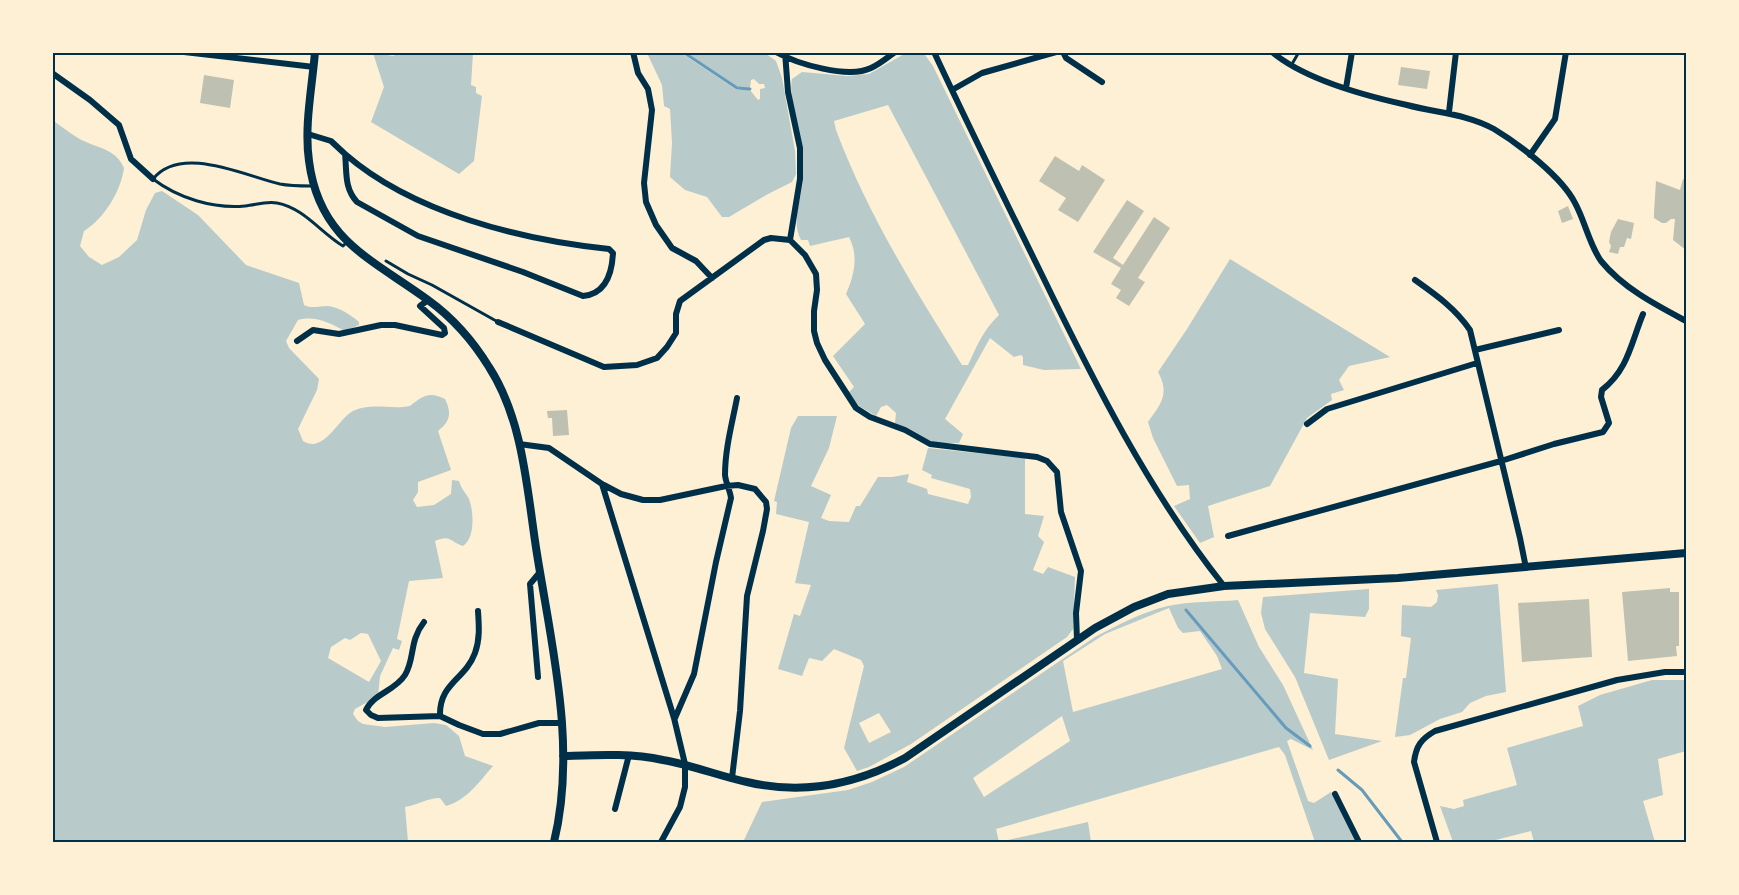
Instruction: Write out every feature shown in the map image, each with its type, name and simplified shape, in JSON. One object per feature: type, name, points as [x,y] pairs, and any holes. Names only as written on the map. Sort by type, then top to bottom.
[{"type":"street","points":[[184,52],[245,61],[314,67]]},
{"type":"street","points":[[245,61],[246,52]]},
{"type":"street","points":[[315,52],[308,159],[314,186],[329,218],[347,242],[363,256],[428,300],[465,334],[490,369],[507,403],[519,444],[562,723],[561,802],[554,843]]},
{"type":"street","points":[[633,52],[638,73],[648,89],[652,110],[644,183],[646,202],[656,225],[672,248],[696,261],[712,278]]},
{"type":"street","points":[[776,52],[824,68],[856,71],[870,69],[895,52]]},
{"type":"street","points":[[934,52],[1064,321],[1113,414],[1180,527],[1197,553],[1224,586]]},
{"type":"street","points":[[952,90],[982,73],[1056,52]]},
{"type":"street","points":[[1064,52],[1066,58],[1102,82]]},
{"type":"street","points":[[1272,52],[1291,66],[1314,77],[1408,106],[1449,112],[1497,131],[1546,167],[1573,199],[1595,251],[1614,275],[1649,301],[1686,321]]},
{"type":"street","points":[[1346,88],[1352,52]]},
{"type":"street","points":[[1449,112],[1456,52]]},
{"type":"street","points":[[1530,155],[1555,119],[1566,52]]},
{"type":"street","points":[[785,55],[788,92],[800,148],[800,179],[790,240]]},
{"type":"street","points":[[52,73],[90,100],[119,125],[131,159],[153,179]]},
{"type":"street","points":[[308,134],[330,141],[363,168],[434,208],[534,238],[609,249],[613,253],[613,265],[609,276],[601,289],[593,295],[583,296],[523,272],[418,236],[357,202],[351,195],[346,179],[345,154]]},
{"type":"street","points":[[498,322],[604,367],[637,365],[657,358],[667,347],[676,333],[676,314],[680,301],[764,240],[771,238],[790,240],[805,255],[816,274],[818,290],[814,311],[814,331],[817,343],[825,360],[856,408],[870,417],[905,430],[930,444],[1037,457],[1047,461],[1057,472],[1061,512],[1081,572],[1076,613],[1077,640]]},
{"type":"street","points":[[1415,280],[1448,304],[1461,316],[1470,330],[1526,568]]},
{"type":"street","points":[[297,341],[313,330],[339,334],[381,325],[413,328],[442,335],[445,333],[444,328],[420,306],[428,300]]},
{"type":"street","points":[[1228,536],[1604,432],[1609,423],[1602,390],[1622,371],[1643,314]]},
{"type":"street","points":[[1475,350],[1559,330]]},
{"type":"street","points":[[1307,424],[1327,409],[1477,363]]},
{"type":"street","points":[[674,718],[694,674],[731,498],[726,486],[727,445],[737,398]]},
{"type":"street","points":[[519,444],[549,447],[602,484],[621,494],[649,501],[686,496],[726,486],[748,486],[759,491],[766,502],[767,510],[747,596],[740,711],[732,778]]},
{"type":"street","points":[[602,484],[674,718],[685,764],[685,787],[680,807],[662,843]]},
{"type":"street","points":[[563,756],[629,755],[685,764],[777,788],[832,785],[872,774],[905,758],[1077,640],[1115,616],[1152,599],[1224,586],[1359,581],[1686,553]]},
{"type":"street","points":[[538,677],[530,584],[540,572]]},
{"type":"street","points":[[440,716],[440,705],[444,692],[467,667],[475,654],[479,636],[478,612]]},
{"type":"street","points":[[424,622],[415,638],[405,675],[394,688],[369,704],[366,710],[370,715],[378,718],[440,716],[483,734],[500,734],[539,723],[562,723]]},
{"type":"street","points":[[1437,843],[1414,762],[1415,751],[1423,738],[1435,730],[1617,680],[1665,672],[1686,672]]},
{"type":"street","points":[[615,808],[629,755]]},
{"type":"street","points":[[1335,794],[1359,843]]},
{"type":"lane","points":[[1291,66],[1299,52]]},
{"type":"lane","points":[[314,186],[282,184],[249,173],[213,165],[185,163],[166,167],[153,179],[183,197],[203,202],[233,206],[278,203],[310,220],[343,246],[347,242]]},
{"type":"lane","points":[[386,261],[498,322]]},
{"type":"shaded area","points":[[395,52],[473,53],[471,85],[476,87],[476,93],[482,96],[474,161],[459,174],[371,122],[384,87],[373,53],[394,56]]},
{"type":"shaded area","points":[[647,53],[681,53],[737,90],[750,90],[758,100],[760,89],[765,88],[764,84],[759,84],[754,79],[751,80],[750,88],[737,87],[684,53],[765,53],[776,61],[782,78],[795,151],[796,174],[792,182],[729,217],[722,217],[707,197],[685,190],[670,177],[672,143],[670,109],[664,106],[662,85]]},
{"type":"shaded area","points":[[906,53],[925,55],[933,66],[1081,369],[1044,370],[1023,365],[1021,355],[1014,357],[990,338],[945,419],[963,434],[959,443],[936,443],[925,439],[895,423],[896,413],[887,405],[881,407],[876,416],[859,406],[848,393],[854,387],[833,356],[865,324],[846,294],[855,259],[852,244],[849,237],[810,246],[808,240],[801,240],[798,232],[797,217],[803,158],[793,105],[792,79],[802,72],[847,76],[869,74]],"holes":[[[888,105],[999,315],[985,332],[968,365],[962,365],[877,221],[848,161],[834,121]]]},
{"type":"shaded area","points":[[52,120],[73,135],[113,154],[124,168],[119,186],[105,212],[84,231],[80,246],[89,257],[102,265],[119,257],[137,240],[146,210],[155,193],[162,191],[198,215],[246,265],[299,283],[304,305],[336,308],[359,322],[359,325],[345,331],[316,319],[298,320],[286,341],[289,348],[319,379],[317,390],[298,429],[303,441],[311,444],[324,440],[347,415],[360,408],[410,406],[430,395],[445,399],[449,417],[438,431],[451,470],[418,482],[418,492],[413,500],[417,507],[434,505],[451,494],[452,480],[459,481],[471,504],[470,537],[463,546],[447,538],[435,541],[443,578],[409,581],[397,639],[402,641],[399,650],[393,648],[380,676],[378,696],[355,709],[353,714],[363,724],[385,727],[434,723],[446,725],[459,736],[465,756],[493,766],[472,790],[453,803],[446,806],[440,798],[435,798],[405,807],[408,842],[53,842]],"holes":[[[361,633],[368,634],[381,661],[369,682],[328,658],[331,647],[345,638],[350,640]]]},
{"type":"shaded area","points":[[1230,259],[1390,357],[1349,366],[1339,380],[1344,390],[1331,394],[1332,400],[1307,418],[1270,486],[1208,506],[1214,537],[1200,543],[1174,506],[1190,499],[1189,485],[1177,486],[1153,438],[1148,422],[1160,404],[1164,393],[1158,372]]},
{"type":"shaded area","points":[[798,416],[837,416],[829,448],[811,486],[831,495],[821,518],[829,521],[849,522],[856,506],[860,506],[878,477],[909,474],[907,482],[927,489],[928,494],[968,504],[971,497],[970,489],[931,478],[932,475],[922,470],[928,448],[1025,458],[1025,514],[1044,516],[1038,536],[1044,542],[1033,570],[1043,574],[1048,567],[1075,577],[1073,629],[1067,637],[911,744],[857,771],[844,748],[864,666],[861,660],[834,649],[822,661],[809,658],[802,676],[778,669],[794,614],[800,616],[811,585],[795,583],[809,522],[776,514],[777,502],[774,501],[791,428]],"holes":[[[879,713],[891,732],[869,743],[859,723]]]},
{"type":"shaded area","points":[[1498,584],[1506,692],[1486,696],[1470,703],[1462,712],[1440,719],[1410,735],[1395,737],[1411,638],[1401,636],[1402,605],[1431,607],[1437,602],[1436,590]]},
{"type":"shaded area","points":[[1369,589],[1369,609],[1365,617],[1310,613],[1304,673],[1338,679],[1335,734],[1382,741],[1329,760],[1295,677],[1265,629],[1261,613],[1263,597]]},
{"type":"shaded area","points":[[1238,600],[1259,647],[1283,685],[1313,750],[1291,739],[1287,741],[1308,801],[1314,803],[1331,792],[1356,842],[1315,842],[1285,755],[1279,747],[996,829],[999,842],[743,842],[762,802],[848,790],[904,767],[1095,637],[1121,624],[1168,606]],"holes":[[[1169,608],[1178,628],[1183,633],[1200,631],[1217,656],[1222,669],[1073,712],[1063,661],[1105,634]],[[1062,716],[1070,741],[984,797],[973,778]]]},
{"type":"shaded area","points":[[1652,680],[1686,680],[1686,751],[1658,759],[1663,795],[1643,801],[1655,842],[1534,842],[1531,831],[1488,842],[1453,842],[1440,806],[1454,809],[1464,806],[1463,800],[1517,785],[1507,748],[1583,726],[1578,706],[1600,695]]},
{"type":"shaded area","points":[[1088,822],[1091,842],[999,842]]},
{"type":"building","points":[[1401,67],[1430,71],[1427,89],[1398,85]]},
{"type":"building","points":[[204,75],[234,80],[230,108],[200,103]]},
{"type":"building","points":[[1055,156],[1079,171],[1082,165],[1105,180],[1078,222],[1058,210],[1066,198],[1039,181]]},
{"type":"building","points":[[1683,179],[1686,179],[1686,250],[1673,240],[1675,219],[1662,223],[1654,218],[1656,181],[1680,190]]},
{"type":"building","points":[[1127,200],[1144,211],[1113,258],[1123,265],[1154,217],[1170,228],[1138,278],[1145,282],[1129,306],[1116,298],[1121,290],[1111,284],[1121,268],[1093,252]]},
{"type":"building","points":[[1568,206],[1573,219],[1562,223],[1558,211]]},
{"type":"building","points":[[1618,219],[1634,223],[1631,239],[1627,238],[1618,254],[1609,252],[1611,246],[1609,242]]},
{"type":"building","points":[[567,410],[569,435],[553,436],[552,418],[548,418],[547,411]]},
{"type":"building","points":[[1670,588],[1670,592],[1679,592],[1677,656],[1628,661],[1622,592]]},
{"type":"building","points":[[1589,599],[1592,657],[1522,662],[1518,603]]},
{"type":"waterway","points":[[683,52],[737,88],[750,89]]},
{"type":"waterway","points":[[1186,610],[1286,728],[1310,746]]},
{"type":"waterway","points":[[1338,770],[1362,790],[1402,842]]}]
